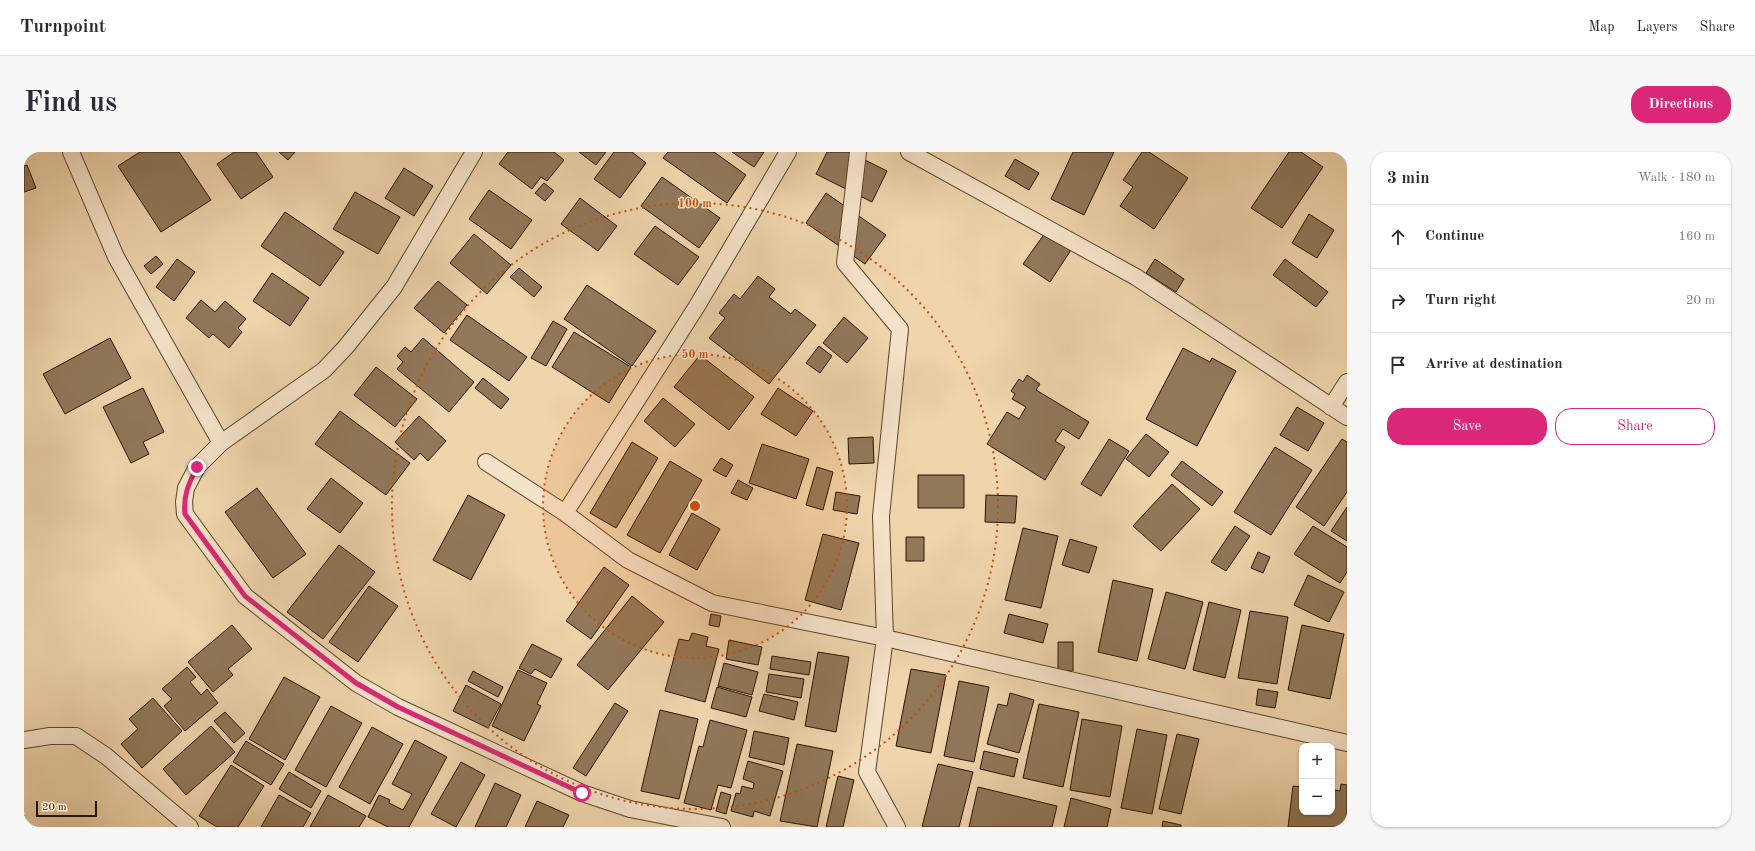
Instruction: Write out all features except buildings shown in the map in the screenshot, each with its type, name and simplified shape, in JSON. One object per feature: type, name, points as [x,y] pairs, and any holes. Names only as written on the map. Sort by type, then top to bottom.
[{"type":"street","points":[[71,152],[116,257],[221,443]]},
{"type":"street","points":[[474,152],[394,287],[345,348],[324,370],[221,443],[197,467],[186,488],[184,502],[185,514],[245,596],[284,629],[356,683],[398,707],[582,793],[630,809],[722,827]]},
{"type":"street","points":[[565,513],[697,306],[788,152]]},
{"type":"street","points":[[858,152],[845,263],[900,329],[881,516],[885,638],[867,772],[897,827]]},
{"type":"street","points":[[909,152],[1136,277],[1347,417]]},
{"type":"street","points":[[1331,407],[1347,382]]},
{"type":"street","points":[[486,462],[565,513],[628,560],[712,603],[885,638],[1347,743]]},
{"type":"street","points":[[24,740],[50,736],[76,736],[106,756],[190,827]]},
{"type":"route","points":[[197,467],[186,488],[184,502],[185,514],[245,596],[278,624],[356,683],[398,707],[582,793]]}]
